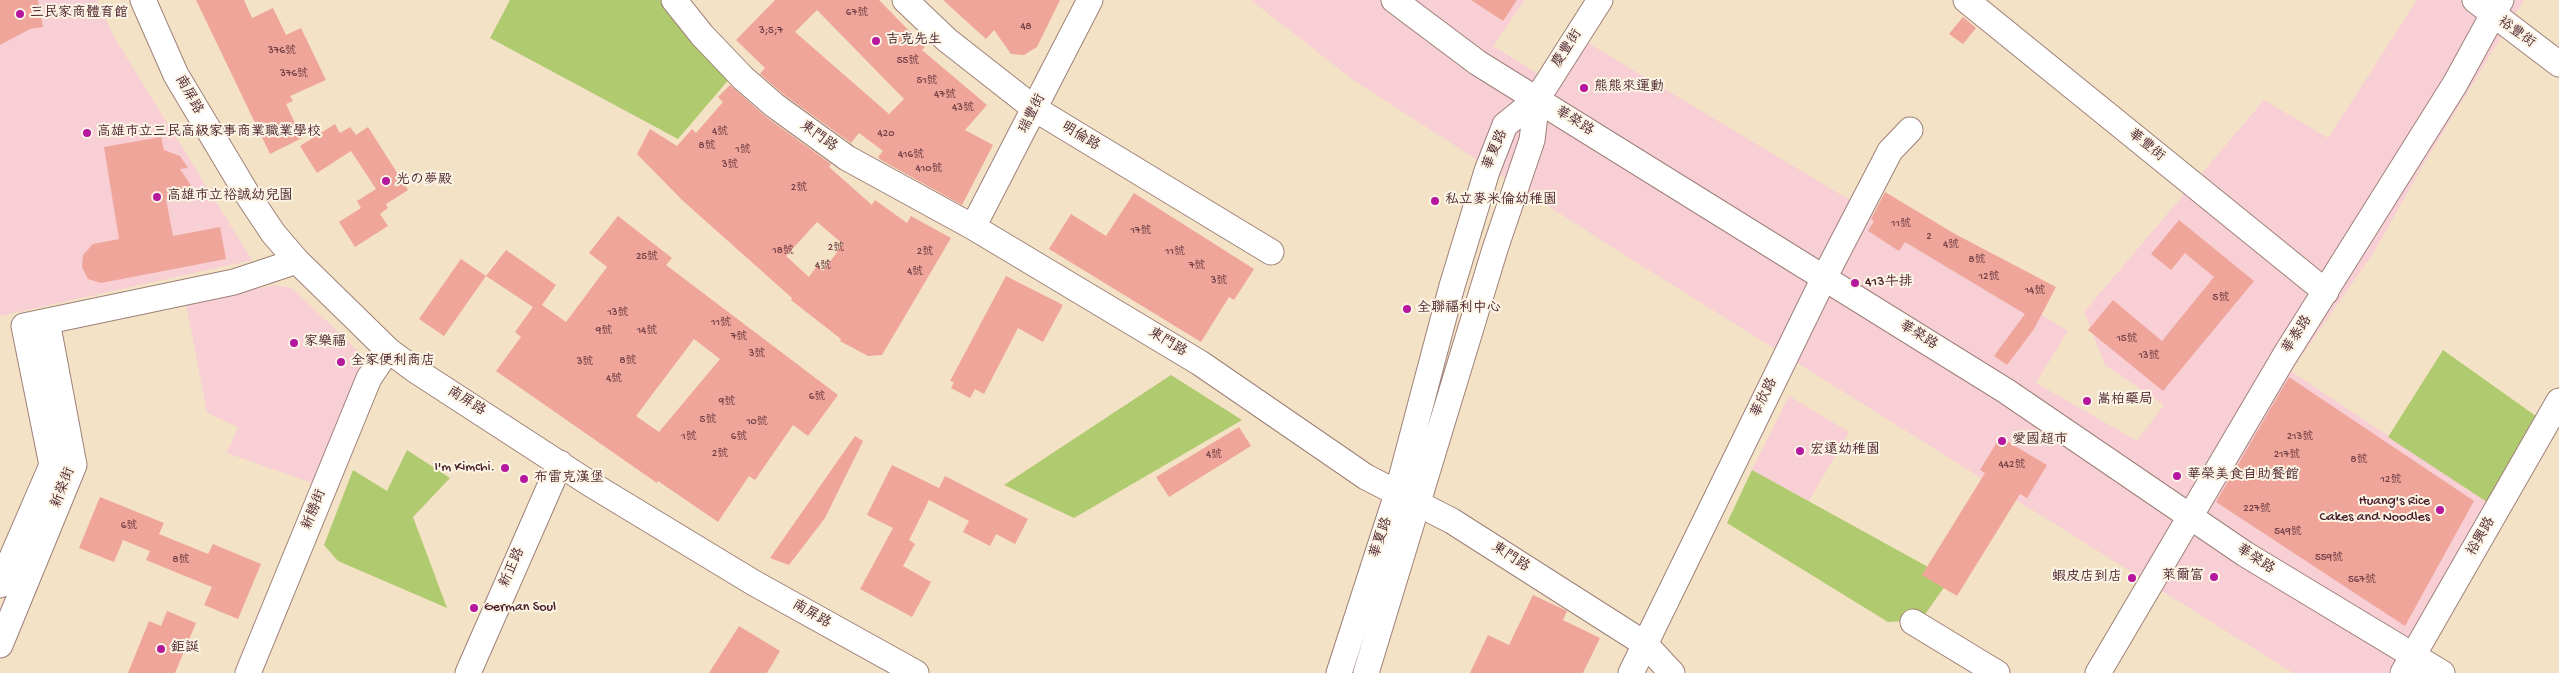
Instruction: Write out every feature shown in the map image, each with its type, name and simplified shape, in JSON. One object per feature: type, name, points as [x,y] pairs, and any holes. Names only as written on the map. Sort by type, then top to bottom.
[{"type":"street","name":"南屏路","points":[[143,0],[170,62],[202,119],[262,217],[297,261],[388,350],[415,370],[560,463],[754,583],[916,673]]},
{"type":"street","name":"東門路","points":[[674,0],[702,35],[743,78],[774,104],[847,158],[973,227],[1200,363],[1297,432],[1366,477],[1452,521],[1645,644],[1672,673]]},
{"type":"street","name":"明倫路","points":[[905,0],[947,40],[1035,109],[1271,252]]},
{"type":"street","name":"瑞豐街","points":[[973,227],[1090,0]]},
{"type":"street","name":"華榮路","points":[[1394,0],[1478,63],[2006,391],[2245,554],[2356,623],[2409,664],[2442,673]]},
{"type":"street","name":"慶豐街","points":[[1537,99],[1600,0]]},
{"type":"street","name":"華豐街","points":[[1966,0],[2326,292]]},
{"type":"street","name":"華泰路","points":[[2098,673],[2284,357],[2455,84],[2490,5]]},
{"type":"street","name":"裕豐街","points":[[2490,5],[2559,64]]},
{"type":"street","name":"華夏路","points":[[1366,673],[1407,499],[1452,286],[1487,171],[1505,125],[1537,99]]},
{"type":"street","name":"華欣路","points":[[1631,673],[1824,278],[1890,151],[1910,130]]},
{"type":"street","points":[[35,324],[234,282],[297,261]]},
{"type":"street","name":"新榮街","points":[[0,585],[52,465],[35,324]]},
{"type":"street","name":"新榮街","points":[[0,646],[74,464],[35,324]]},
{"type":"street","name":"新勝街","points":[[248,673],[369,378],[388,350]]},
{"type":"street","name":"裕興路","points":[[2409,664],[2559,401]]},
{"type":"street","name":"新正路","points":[[468,673],[560,463]]},
{"type":"street","name":"華夏路","points":[[1339,673],[1407,499]]},
{"type":"street","points":[[1913,622],[1997,673]]},
{"type":"shaded area","name":"高雄市立三民高級家事商業職業學校","points":[[0,0],[97,0],[114,37],[252,260],[0,316]]},
{"type":"shaded area","points":[[1251,0],[1525,0],[1493,46],[1559,87],[1588,43],[2068,331],[2036,383],[2137,441],[2164,405],[2105,365],[2084,312],[2264,100],[2328,138],[2417,0],[2524,0],[2423,165],[2374,252],[2291,371],[2493,506],[2392,673],[2293,673],[1607,244],[1352,79]]},
{"type":"shaded area","points":[[275,285],[292,288],[360,353],[359,368],[318,485],[227,453],[238,427],[207,413],[186,304]]},
{"type":"shaded area","name":"宏遠幼稚園","points":[[1789,396],[1849,432],[1809,501],[1752,470]]},
{"type":"green space","points":[[510,0],[666,0],[730,78],[678,139],[490,38]]},
{"type":"green space","points":[[2443,350],[2540,419],[2493,506],[2388,437]]},
{"type":"green space","points":[[1171,375],[1242,420],[1074,518],[1004,485]]},
{"type":"green space","points":[[407,450],[450,478],[413,517],[447,608],[338,561],[324,545],[353,470],[387,491]]},
{"type":"green space","points":[[1752,470],[1950,579],[1921,620],[1888,622],[1727,523]]},
{"type":"building","name":"三民家商體育館","points":[[0,0],[38,0],[43,27],[30,29],[0,45]]},
{"type":"building","points":[[196,0],[244,0],[252,18],[273,8],[286,35],[301,28],[326,80],[290,96],[293,101],[286,104],[302,138],[270,154]]},
{"type":"building","points":[[775,0],[879,0],[925,47],[922,50],[987,105],[965,130],[993,145],[962,205],[881,160],[878,157],[883,151],[859,133],[851,143],[783,94],[760,74],[765,68],[736,40]],"holes":[[[817,10],[904,99],[889,114],[795,32]]]},
{"type":"building","points":[[943,0],[1060,0],[1037,47],[1024,55],[1011,54],[994,30],[986,39]]},
{"type":"building","points":[[1471,0],[1517,0],[1503,21]]},
{"type":"building","points":[[1963,17],[1976,28],[1963,44],[1949,34]]},
{"type":"building","points":[[730,85],[766,117],[831,164],[829,167],[872,205],[875,200],[907,223],[911,216],[951,238],[882,355],[868,356],[840,341],[841,339],[791,300],[792,298],[682,200],[637,154],[650,129],[677,146],[692,129],[696,133],[723,102],[718,97]],"holes":[[[817,222],[843,244],[823,271],[817,266],[809,277],[786,256]]]},
{"type":"building","name":"光の夢殿","points":[[335,124],[340,133],[350,127],[356,135],[368,127],[408,190],[386,204],[388,208],[380,214],[388,226],[355,247],[339,222],[361,208],[357,201],[376,189],[351,151],[317,173],[300,146]]},
{"type":"building","points":[[161,137],[164,150],[180,156],[188,168],[180,169],[196,193],[166,199],[173,236],[220,227],[226,259],[101,283],[88,279],[82,267],[83,255],[93,244],[119,239],[104,147]]},
{"type":"building","points":[[1885,192],[1955,234],[2056,287],[2034,329],[2007,365],[1994,356],[2025,314],[1905,242],[1899,251],[1868,231],[1874,221],[1871,219]]},
{"type":"building","points":[[1134,193],[1254,269],[1234,300],[1229,297],[1201,342],[1049,249],[1071,214],[1106,236]]},
{"type":"building","points":[[618,216],[672,258],[666,265],[838,395],[808,436],[793,425],[755,480],[749,476],[718,522],[658,481],[657,483],[496,371],[521,337],[515,332],[533,307],[486,276],[506,250],[556,285],[542,305],[566,322],[607,267],[589,253]],"holes":[[[694,339],[720,359],[659,432],[636,416]]]},
{"type":"building","points":[[2179,220],[2254,281],[2163,391],[2088,330],[2113,300],[2162,341],[2214,277],[2185,253],[2171,270],[2151,254]]},
{"type":"building","points":[[461,259],[486,276],[444,336],[419,319]]},
{"type":"building","points":[[1006,276],[1063,305],[1043,342],[1018,328],[984,394],[975,389],[970,398],[951,388],[954,382],[950,381]]},
{"type":"building","points":[[2289,377],[2474,501],[2405,626],[2216,502]]},
{"type":"building","points":[[1239,427],[1251,446],[1169,497],[1156,477]]},
{"type":"building","points":[[855,436],[863,441],[825,518],[789,565],[770,558]]},
{"type":"building","points":[[2000,437],[2047,465],[2027,498],[2020,494],[1957,596],[1922,575],[1985,473],[1980,470]]},
{"type":"building","points":[[892,465],[939,488],[945,476],[1028,519],[1015,544],[996,534],[990,546],[963,532],[969,521],[929,500],[909,540],[915,544],[903,566],[931,582],[912,617],[860,589],[893,528],[867,515]]},
{"type":"building","points":[[100,497],[164,523],[159,534],[208,554],[213,544],[261,564],[238,619],[204,605],[212,587],[146,560],[150,551],[123,540],[114,562],[79,548]]},
{"type":"building","points":[[1533,595],[1567,611],[1563,620],[1600,638],[1583,673],[1470,673],[1488,635],[1509,645]]},
{"type":"building","name":"鉅誕","points":[[167,611],[196,623],[175,673],[128,673],[149,621],[161,626]]},
{"type":"building","points":[[739,626],[780,651],[767,673],[709,673]]},
{"type":"place","name":"三民家商體育館","points":[[20,14]]},
{"type":"place","name":"吉克先生","points":[[876,41]]},
{"type":"place","name":"熊熊來運動","points":[[1584,88]]},
{"type":"place","name":"高雄市立三民高級家事商業職業學校","points":[[87,133]]},
{"type":"place","name":"光の夢殿","points":[[386,181]]},
{"type":"place","name":"高雄市立裕誠幼兒園","points":[[157,197]]},
{"type":"place","name":"私立麥米倫幼稚園","points":[[1435,201]]},
{"type":"place","name":"413牛排","points":[[1855,283]]},
{"type":"place","name":"全聯福利中心","points":[[1407,309]]},
{"type":"place","name":"家樂福","points":[[294,343]]},
{"type":"place","name":"全家便利商店","points":[[341,362]]},
{"type":"place","name":"嵩柏藥局","points":[[2087,401]]},
{"type":"place","name":"愛國超市","points":[[2002,441]]},
{"type":"place","name":"宏遠幼稚園","points":[[1800,451]]},
{"type":"place","name":"I'm Kimchi.","points":[[505,468]]},
{"type":"place","name":"華榮美食自助餐館","points":[[2177,476]]},
{"type":"place","name":"布雷克漢堡","points":[[524,479]]},
{"type":"place","name":"Huang's Rice Cakes and Noodles","points":[[2440,510]]},
{"type":"place","name":"萊爾富","points":[[2214,577]]},
{"type":"place","name":"蝦皮店到店","points":[[2132,578]]},
{"type":"place","name":"German Soul","points":[[474,608]]},
{"type":"place","name":"鉅誕","points":[[161,649]]}]
